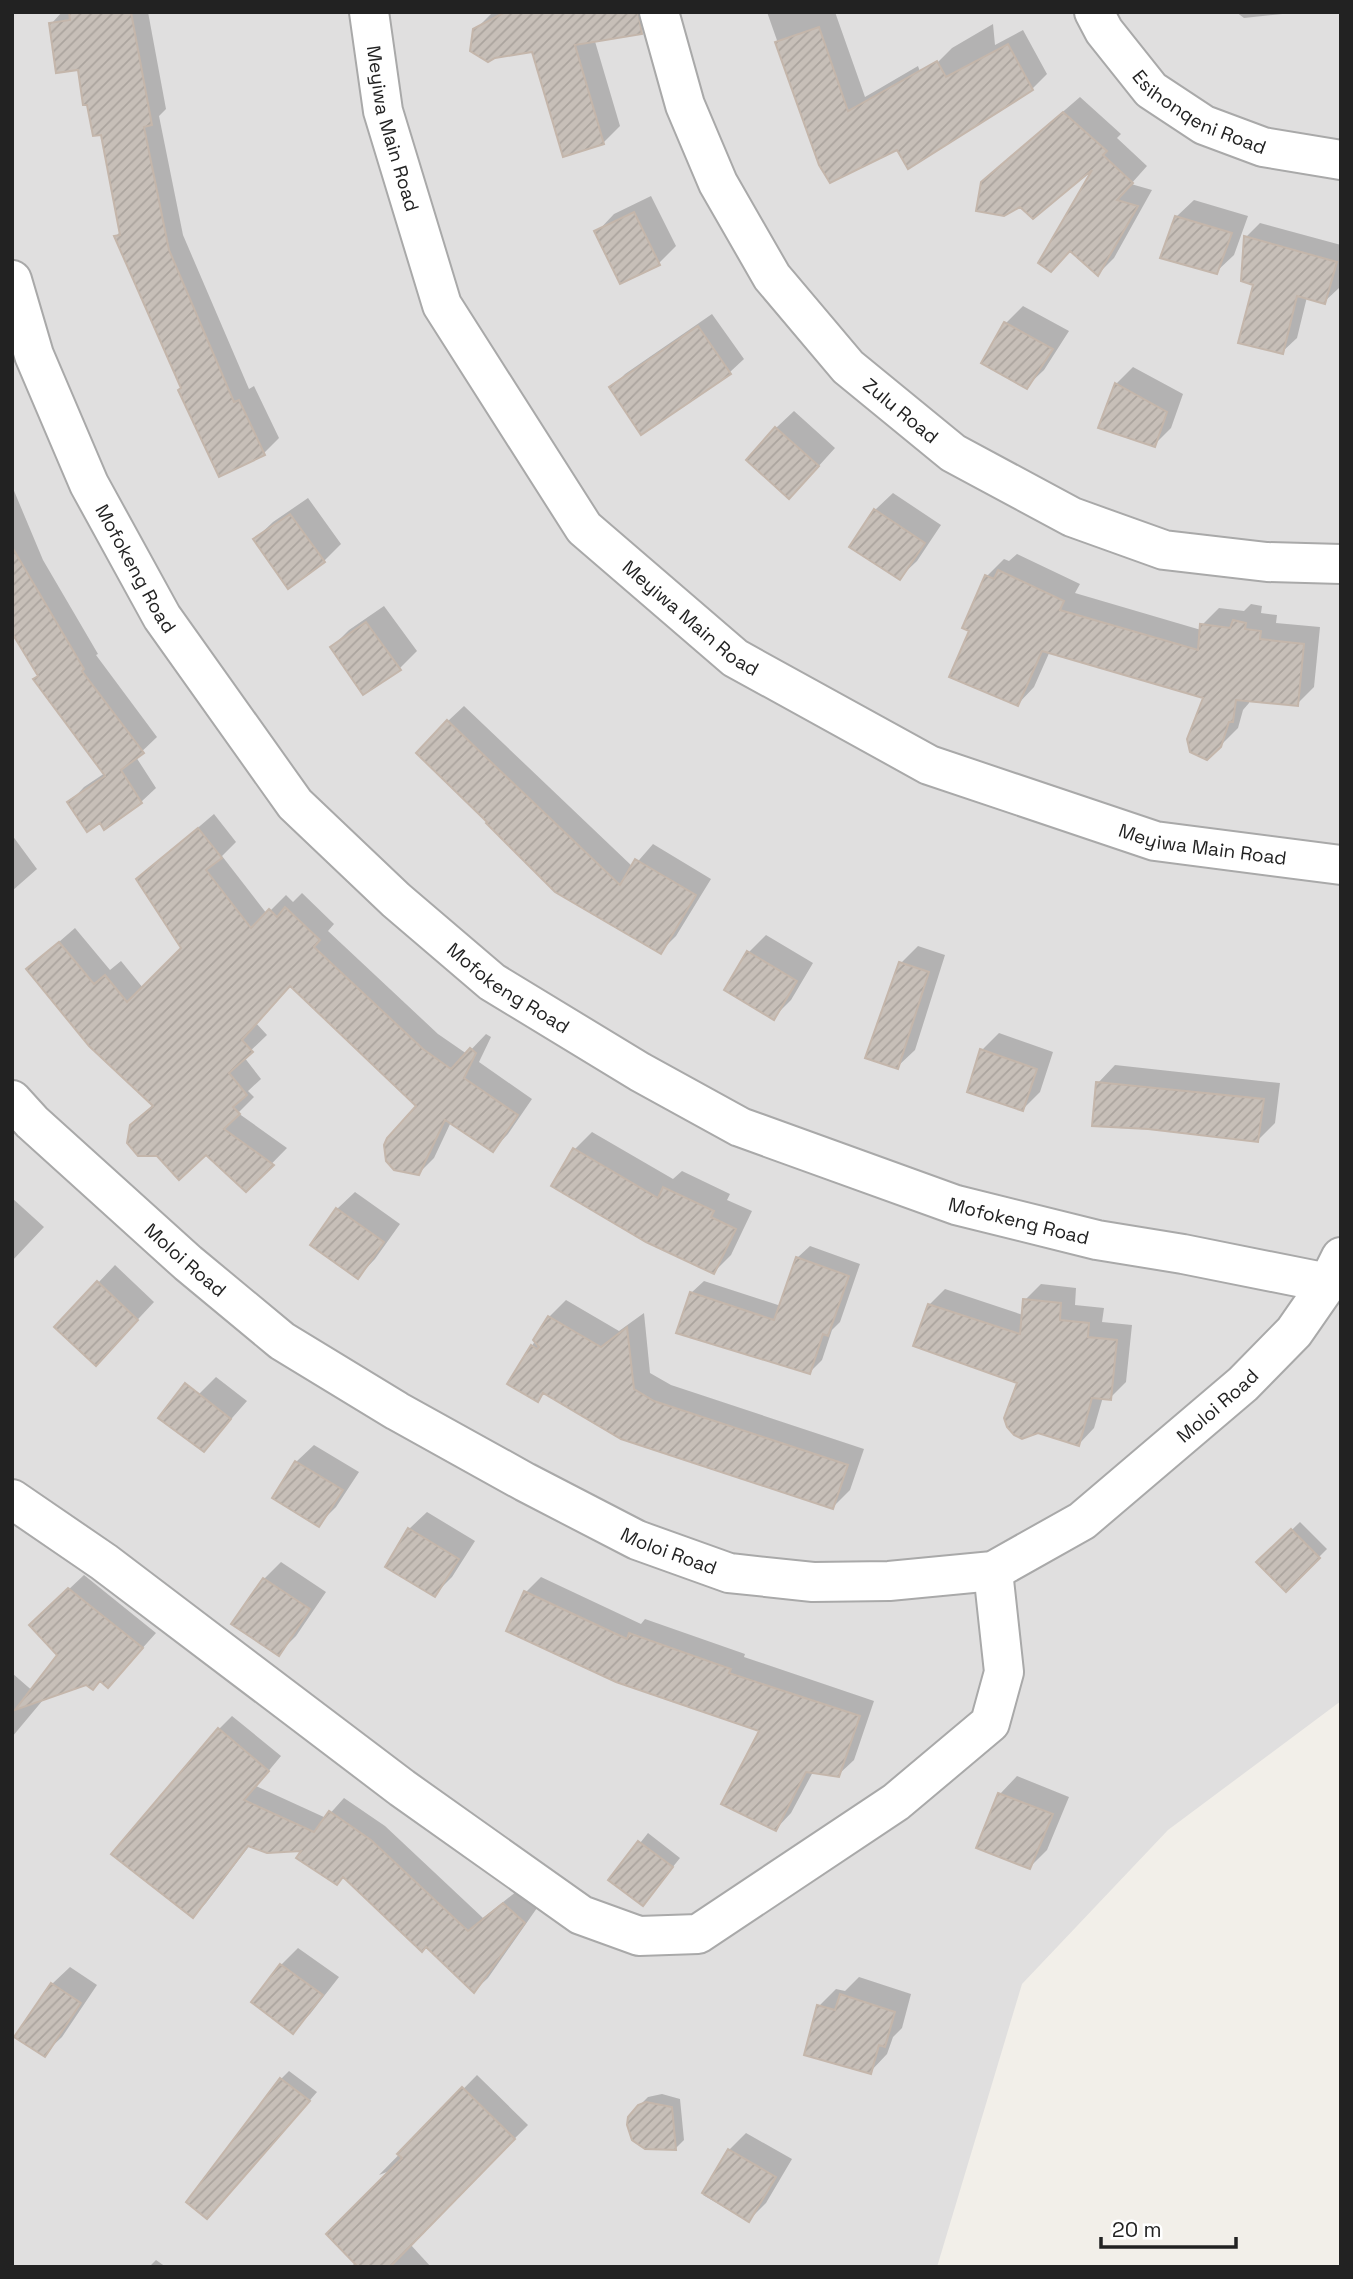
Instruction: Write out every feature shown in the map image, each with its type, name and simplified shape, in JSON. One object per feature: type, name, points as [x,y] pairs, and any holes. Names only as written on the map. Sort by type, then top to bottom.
[{"type":"street","name":"Meyiwa Main Road","points":[[369,12],[383,111],[442,305],[584,528],[735,658],[929,765],[1154,841],[1341,865]]},
{"type":"street","name":"Zulu Road","points":[[659,12],[685,104],[718,183],[772,276],[848,367],[953,453],[1072,517],[1164,550],[1267,562],[1341,564]]},
{"type":"street","name":"Esihonqeni Road","points":[[1094,12],[1104,32],[1151,90],[1204,125],[1263,147],[1341,160]]},
{"type":"street","name":"Mofokeng Road","points":[[12,280],[23,358],[162,617],[295,804],[396,900],[492,982],[640,1072],[740,1127],[956,1205],[1097,1240],[1183,1254],[1334,1270]]},
{"type":"street","name":"Moloi Road","points":[[12,1100],[32,1122],[178,1254],[282,1341],[397,1411],[525,1482],[637,1540],[729,1573],[813,1582],[889,1581],[993,1571],[1082,1521],[1243,1384],[1294,1332],[1334,1270]]},
{"type":"street","points":[[12,1499],[104,1562],[402,1788],[581,1915],[639,1936],[698,1934],[896,1802],[990,1723],[1004,1672],[993,1571]]},
{"type":"shaded area","points":[[12,12],[1341,12],[1341,1701],[1168,1830],[1022,1984],[937,2267],[12,2267]]},
{"type":"building","points":[[69,12],[131,12],[152,125],[144,127],[169,250],[234,402],[239,400],[265,455],[219,477],[178,390],[181,388],[114,236],[120,235],[101,135],[93,136],[87,105],[83,105],[78,70],[56,73],[49,23],[70,20]]},
{"type":"building","points":[[505,12],[638,12],[642,34],[575,45],[604,144],[563,157],[532,52],[495,58],[488,62],[470,51],[473,29]]},
{"type":"building","points":[[819,27],[848,111],[937,61],[946,77],[1008,44],[1033,90],[908,169],[897,150],[830,183],[819,165],[775,42]]},
{"type":"building","points":[[1063,112],[1107,151],[1103,155],[1133,183],[1117,200],[1138,206],[1098,276],[1070,251],[1051,272],[1038,263],[1092,170],[1033,219],[1020,207],[1004,216],[976,211],[981,182]]},
{"type":"building","points":[[634,212],[660,265],[620,284],[594,231]]},
{"type":"building","points":[[1175,216],[1232,233],[1217,274],[1160,258]]},
{"type":"building","points":[[1244,236],[1337,262],[1325,304],[1297,296],[1283,354],[1238,343],[1253,285],[1241,281]]},
{"type":"building","points":[[1004,322],[1053,349],[1027,389],[981,363]]},
{"type":"building","points":[[698,326],[731,374],[641,435],[609,387]]},
{"type":"building","points":[[1115,383],[1167,412],[1155,447],[1098,428]]},
{"type":"building","points":[[775,427],[819,466],[789,499],[746,460]]},
{"type":"building","points":[[874,509],[925,543],[900,580],[849,547]]},
{"type":"building","points":[[290,514],[325,562],[288,589],[253,539]]},
{"type":"building","points":[[12,547],[84,669],[82,671],[144,753],[121,770],[142,803],[104,830],[100,823],[87,832],[67,802],[105,776],[33,679],[38,676],[12,633]]},
{"type":"building","points":[[998,570],[1064,601],[1060,610],[1198,650],[1200,624],[1230,628],[1233,620],[1246,623],[1245,629],[1261,631],[1260,639],[1304,644],[1298,706],[1236,700],[1233,722],[1229,722],[1221,747],[1207,760],[1190,752],[1187,739],[1203,698],[1042,651],[1018,706],[949,677],[969,631],[962,628],[985,575],[994,579]]},
{"type":"building","points":[[366,622],[401,670],[363,695],[330,647]]},
{"type":"building","points":[[447,720],[620,885],[635,859],[696,895],[661,954],[555,892],[416,753]]},
{"type":"building","points":[[198,828],[222,858],[206,870],[251,928],[269,909],[277,917],[285,907],[320,940],[314,947],[423,1049],[451,1069],[470,1048],[476,1053],[464,1078],[518,1115],[493,1152],[445,1120],[419,1175],[394,1170],[386,1161],[384,1145],[387,1138],[416,1106],[290,986],[242,1040],[253,1052],[229,1073],[247,1095],[233,1107],[240,1114],[224,1129],[274,1165],[246,1192],[206,1155],[179,1180],[157,1156],[138,1156],[127,1143],[130,1125],[153,1106],[89,1046],[26,969],[59,942],[94,984],[105,975],[127,1002],[181,948],[136,879]]},
{"type":"building","points":[[747,951],[797,981],[774,1020],[724,990]]},
{"type":"building","points":[[899,962],[929,972],[898,1069],[865,1058]]},
{"type":"building","points":[[980,1049],[1037,1069],[1023,1111],[967,1092]]},
{"type":"building","points":[[1096,1082],[1264,1099],[1258,1142],[1148,1129],[1092,1126]]},
{"type":"building","points":[[573,1148],[658,1198],[663,1187],[714,1211],[711,1217],[736,1229],[714,1274],[646,1242],[551,1186]]},
{"type":"building","points":[[336,1208],[384,1242],[358,1279],[310,1245]]},
{"type":"building","points":[[796,1257],[849,1276],[828,1336],[823,1334],[810,1374],[676,1333],[690,1292],[774,1320]]},
{"type":"building","points":[[97,1281],[138,1320],[96,1366],[54,1327]]},
{"type":"building","points":[[1023,1299],[1061,1303],[1060,1320],[1089,1323],[1088,1337],[1117,1340],[1111,1400],[1092,1398],[1079,1446],[1038,1433],[1022,1439],[1014,1435],[1004,1418],[1017,1383],[913,1346],[928,1304],[1020,1334]]},
{"type":"building","points":[[548,1316],[601,1347],[627,1327],[634,1389],[654,1401],[848,1465],[833,1509],[621,1439],[543,1393],[538,1402],[507,1384],[531,1345],[537,1349],[539,1347],[533,1340]]},
{"type":"building","points":[[185,1383],[231,1419],[204,1452],[158,1418]]},
{"type":"building","points":[[295,1461],[343,1490],[319,1527],[272,1498]]},
{"type":"building","points":[[408,1528],[459,1559],[435,1597],[385,1567]]},
{"type":"building","points":[[1291,1529],[1320,1558],[1286,1592],[1256,1562]]},
{"type":"building","points":[[263,1578],[310,1609],[279,1656],[231,1624]]},
{"type":"building","points":[[68,1588],[143,1648],[108,1688],[100,1681],[93,1690],[86,1685],[15,1710],[57,1655],[29,1625]]},
{"type":"building","points":[[524,1591],[627,1639],[629,1633],[731,1669],[729,1673],[860,1716],[839,1777],[806,1772],[776,1831],[721,1804],[759,1731],[616,1682],[506,1631]]},
{"type":"building","points":[[218,1728],[269,1771],[244,1800],[314,1832],[329,1811],[371,1840],[468,1931],[503,1903],[525,1923],[474,1993],[426,1947],[422,1952],[343,1877],[337,1885],[296,1858],[301,1851],[267,1853],[248,1846],[193,1918],[111,1854]]},
{"type":"building","points":[[998,1793],[1053,1814],[1030,1869],[976,1848]]},
{"type":"building","points":[[638,1841],[673,1867],[643,1906],[608,1880]]},
{"type":"building","points":[[280,1964],[323,1995],[293,2034],[251,2002]]},
{"type":"building","points":[[51,1983],[81,2003],[45,2057],[14,2037]]},
{"type":"building","points":[[840,1994],[895,2012],[885,2047],[879,2045],[871,2074],[804,2055],[817,2005],[835,2010]]},
{"type":"building","points":[[280,2078],[310,2101],[207,2219],[186,2202]]},
{"type":"building","points":[[462,2087],[515,2139],[390,2267],[358,2267],[326,2234],[402,2158],[397,2154]]},
{"type":"building","points":[[646,2102],[672,2107],[676,2150],[645,2149],[632,2140],[627,2125],[628,2117],[638,2105]]},
{"type":"building","points":[[728,2149],[776,2177],[749,2222],[702,2193]]}]
